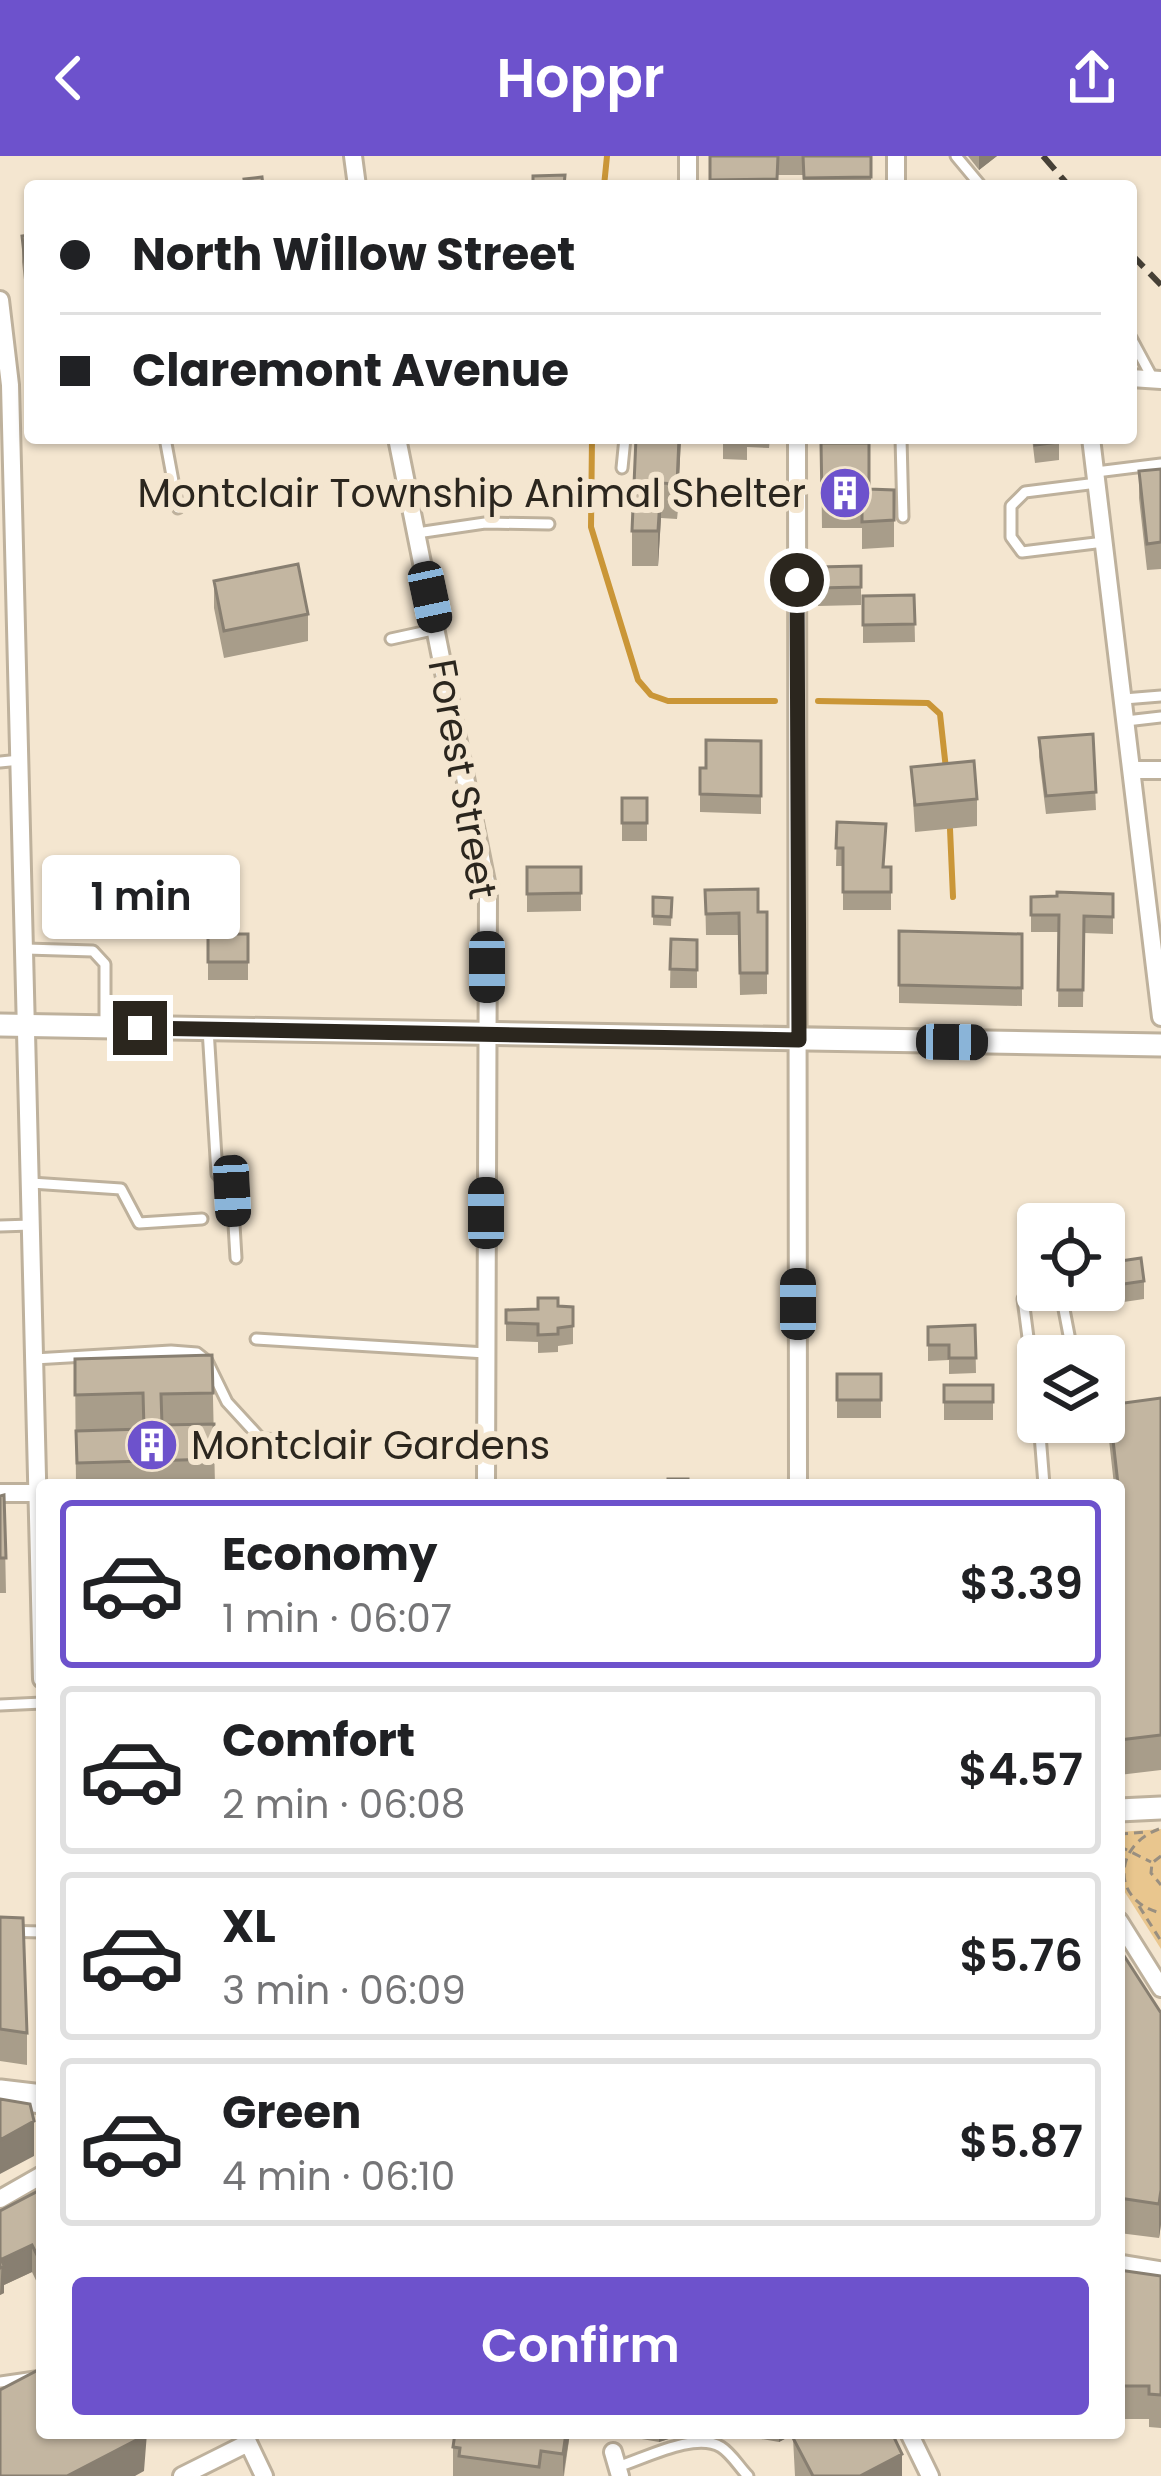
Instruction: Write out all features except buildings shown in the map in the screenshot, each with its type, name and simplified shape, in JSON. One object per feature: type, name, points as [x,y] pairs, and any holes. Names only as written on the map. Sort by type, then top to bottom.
[{"type":"main road","points":[[0,2094],[36,2098]]},
{"type":"main road","points":[[1125,2271],[1161,2276]]},
{"type":"street","points":[[0,300],[8,640],[20,760],[26,949],[37,1479]]},
{"type":"street","name":"Forest Street","points":[[398,444],[488,892],[486,1479]]},
{"type":"street","points":[[796,444],[798,1479]]},
{"type":"street","points":[[1092,444],[1161,1017]]},
{"type":"street","points":[[1132,770],[1161,770]]},
{"type":"street","points":[[0,1025],[1161,1045]]},
{"type":"street","points":[[0,1493],[36,1493]]},
{"type":"street","points":[[1125,1810],[1161,1808]]},
{"type":"street","points":[[1125,1931],[1161,1988]]},
{"type":"street","points":[[0,2200],[36,2179]]},
{"type":"street","points":[[182,2476],[242,2439]]},
{"type":"street","points":[[248,2439],[264,2476]]},
{"type":"street","points":[[912,2439],[930,2476]]},
{"type":"lane","points":[[956,156],[976,180]]},
{"type":"lane","points":[[1137,348],[1157,380]]},
{"type":"lane","points":[[166,444],[178,508]]},
{"type":"lane","points":[[622,468],[624,444]]},
{"type":"lane","points":[[902,444],[903,517]]},
{"type":"lane","points":[[1104,542],[1022,552],[1011,537],[1011,506],[1025,492],[1161,464]]},
{"type":"lane","points":[[416,533],[485,523],[549,524]]},
{"type":"lane","points":[[391,639],[436,629]]},
{"type":"lane","points":[[1124,699],[1161,696]]},
{"type":"lane","points":[[1126,721],[1161,717]]},
{"type":"lane","points":[[0,761],[20,760]]},
{"type":"lane","points":[[26,949],[94,951],[105,964],[106,1028]]},
{"type":"lane","points":[[208,1030],[213,1150],[217,1174],[232,1191],[236,1258]]},
{"type":"lane","points":[[31,1184],[121,1189],[139,1223],[202,1219]]},
{"type":"lane","points":[[0,1226],[32,1225]]},
{"type":"lane","points":[[1028,1335],[1023,1299],[1055,1291],[1062,1299],[1069,1335]]},
{"type":"lane","points":[[256,1339],[486,1353]]},
{"type":"lane","points":[[34,1359],[197,1353],[207,1361],[227,1402],[261,1439],[285,1440]]},
{"type":"lane","points":[[1040,1443],[1043,1479]]},
{"type":"lane","points":[[0,1705],[36,1703]]},
{"type":"lane","points":[[0,1931],[36,1932]]},
{"type":"lane","points":[[0,2383],[36,2377]]},
{"type":"lane","points":[[617,2465],[708,2442],[721,2447],[748,2476]]},
{"type":"path","points":[[1125,1833],[1161,1829],[1137,1840],[1125,1862]]},
{"type":"path","points":[[1125,1849],[1152,1863]]},
{"type":"path","points":[[1161,1856],[1152,1863],[1151,1874],[1161,1885]]},
{"type":"path","points":[[1125,1870],[1129,1892],[1149,1910],[1161,1913]]},
{"type":"path","points":[[1125,1885],[1161,1941]]},
{"type":"shaded area","points":[[1161,1829],[1161,1949],[1125,1892],[1125,1832]]},
{"type":"waterway","points":[[605,180],[607,156]]},
{"type":"waterway","points":[[592,444],[591,527],[638,680],[651,695],[668,701],[775,701]]},
{"type":"waterway","points":[[818,701],[928,703],[940,714],[946,769]]},
{"type":"waterway","points":[[950,829],[953,897]]},
{"type":"railway","points":[[1043,156],[1064,180]]},
{"type":"railway","points":[[1137,260],[1161,285]]},
{"type":"place","name":"Montclair Township Animal Shelter","points":[[845,493]]},
{"type":"place","name":"Montclair Gardens","points":[[152,1445]]},
{"type":"route","points":[[140,1028],[799,1040],[797,580]]}]
